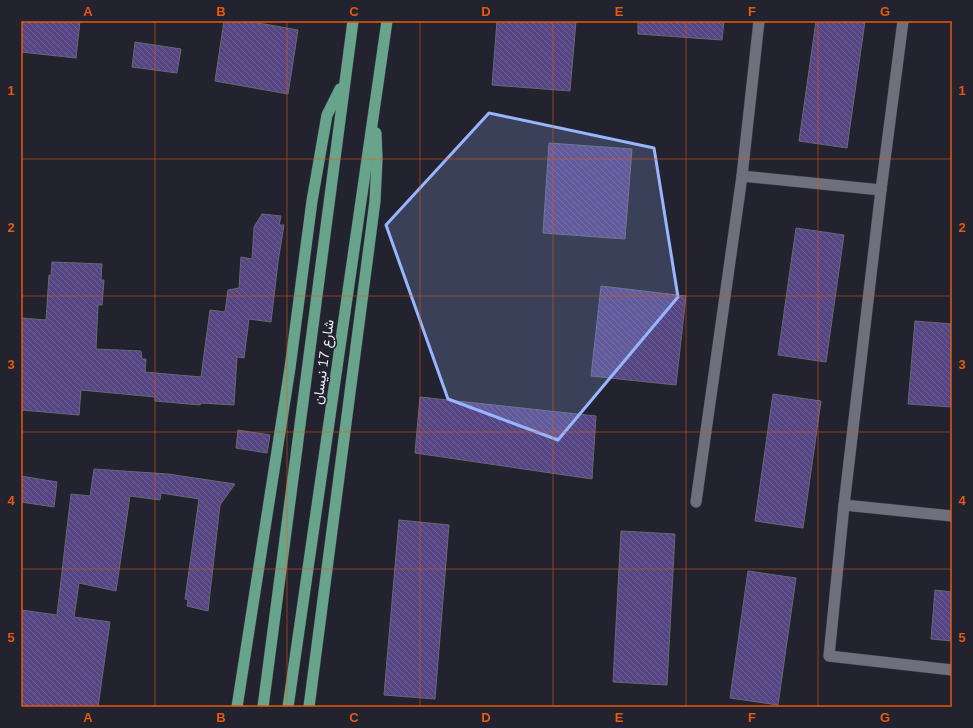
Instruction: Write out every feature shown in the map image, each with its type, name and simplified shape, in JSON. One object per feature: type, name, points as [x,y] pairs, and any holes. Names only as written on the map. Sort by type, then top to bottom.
[{"type":"main road","name":"شارع 17 نيسان","points":[[263,707],[344,79],[353,21]]},
{"type":"main road","name":"شارع 17 نيسان","points":[[288,707],[387,21]]},
{"type":"main road","points":[[237,707],[290,368],[312,201],[327,115],[344,79]]},
{"type":"main road","points":[[309,707],[375,201],[378,85]]},
{"type":"street","points":[[696,502],[742,176],[759,21]]},
{"type":"street","points":[[903,21],[881,190],[844,505],[829,656],[952,670]]},
{"type":"street","points":[[742,176],[881,190]]},
{"type":"street","points":[[844,505],[952,516]]},
{"type":"highlighted area","points":[[489,113],[654,148],[678,297],[558,440],[448,399],[386,225]]},
{"type":"building","points":[[21,21],[80,21],[76,58],[21,52]]},
{"type":"building","points":[[224,21],[247,21],[298,30],[288,94],[215,81]]},
{"type":"building","points":[[497,21],[576,21],[570,91],[492,85]]},
{"type":"building","points":[[638,21],[724,21],[722,40],[638,34]]},
{"type":"building","points":[[816,21],[865,21],[847,148],[799,141]]},
{"type":"building","points":[[135,42],[181,49],[177,73],[132,67]]},
{"type":"building","points":[[549,143],[632,149],[625,239],[543,233]]},
{"type":"building","points":[[262,214],[281,216],[279,225],[284,225],[271,322],[249,319],[244,358],[237,357],[234,405],[201,403],[200,405],[155,401],[155,397],[81,390],[79,415],[21,410],[21,318],[46,320],[49,275],[51,276],[52,262],[102,264],[101,280],[104,280],[102,305],[98,305],[96,349],[141,351],[142,359],[146,359],[145,372],[201,377],[210,310],[225,312],[228,290],[239,288],[241,257],[252,259],[254,227]]},
{"type":"building","points":[[796,228],[844,235],[826,362],[778,355]]},
{"type":"building","points":[[601,286],[686,296],[676,385],[591,376]]},
{"type":"building","points":[[915,321],[952,324],[952,407],[908,404]]},
{"type":"building","points":[[773,394],[821,401],[803,528],[755,521]]},
{"type":"building","points":[[420,397],[596,416],[592,479],[415,453]]},
{"type":"building","points":[[238,430],[270,435],[267,453],[236,448]]},
{"type":"building","points":[[94,469],[168,474],[235,484],[220,505],[208,611],[187,606],[188,600],[185,599],[199,499],[161,493],[160,500],[130,496],[116,591],[79,583],[74,617],[110,622],[98,707],[21,707],[21,610],[57,615],[71,494],[90,496]]},
{"type":"building","points":[[21,476],[57,482],[54,507],[21,502]]},
{"type":"building","points":[[399,520],[449,525],[435,699],[384,695]]},
{"type":"building","points":[[621,531],[675,534],[667,685],[613,682]]},
{"type":"building","points":[[748,571],[796,578],[778,705],[730,698]]},
{"type":"building","points":[[935,590],[952,592],[952,641],[931,639]]}]
